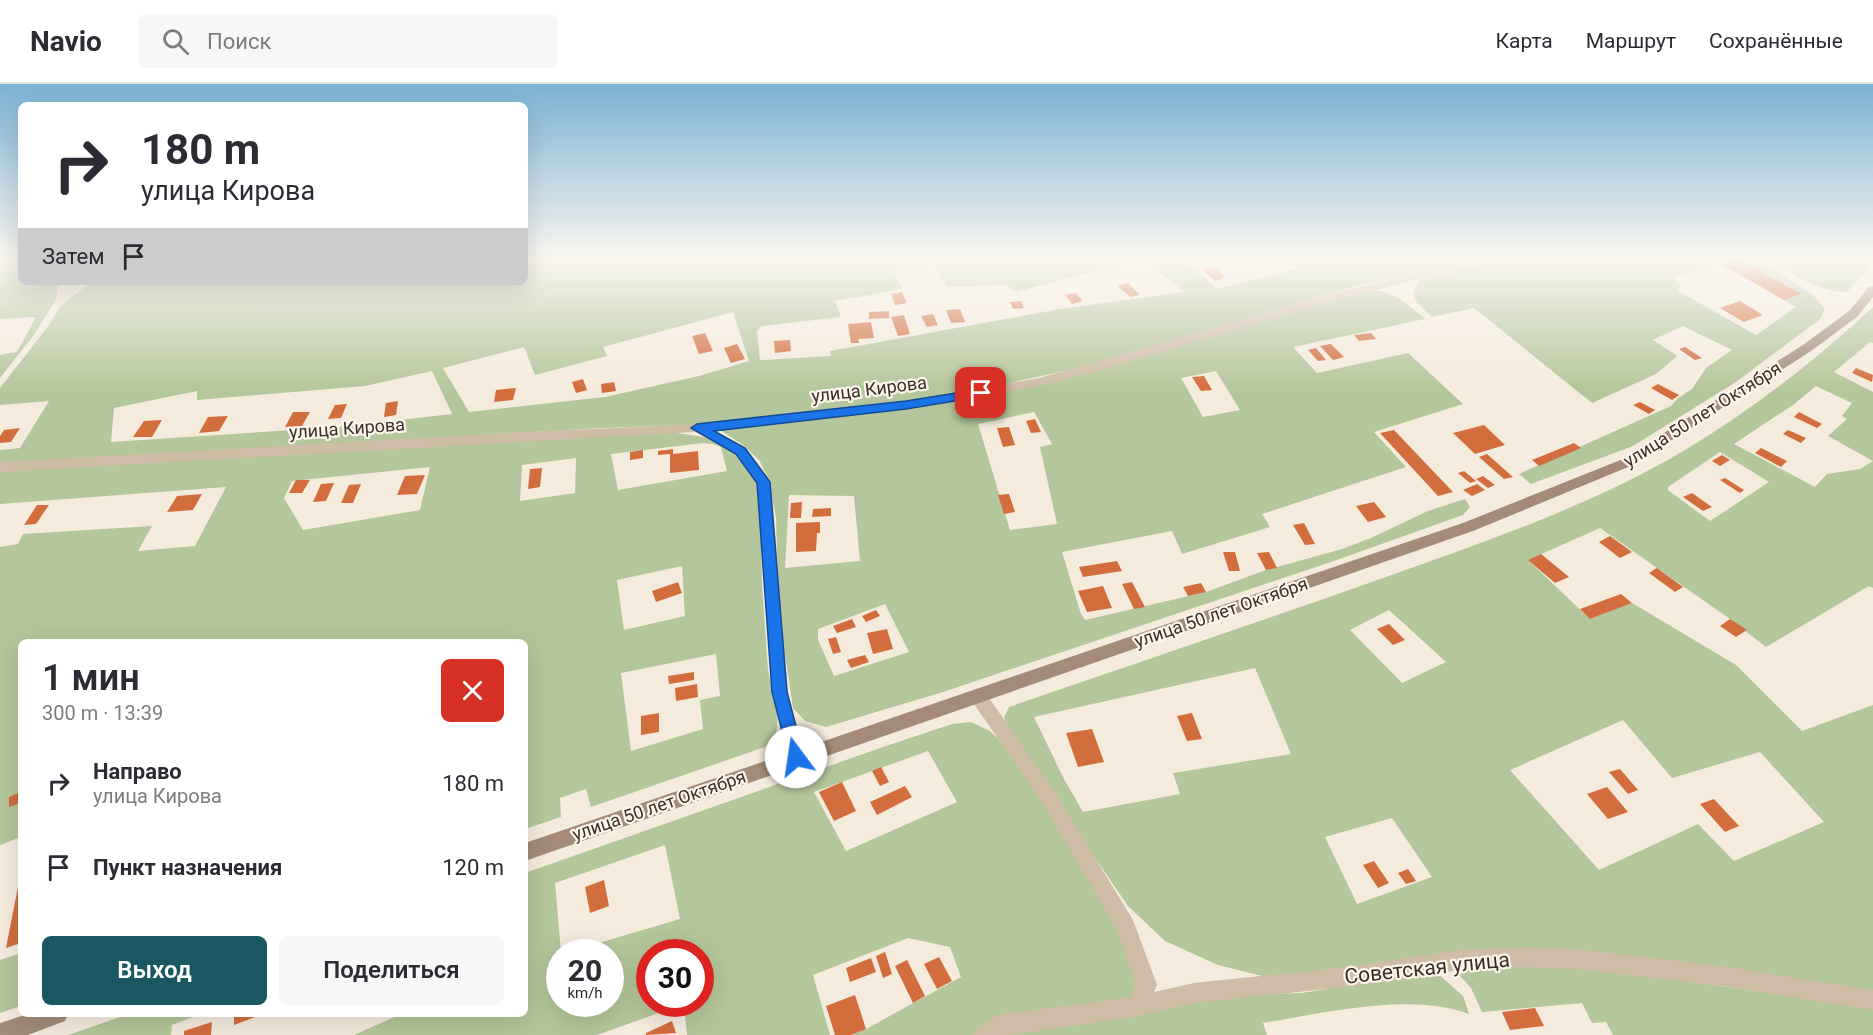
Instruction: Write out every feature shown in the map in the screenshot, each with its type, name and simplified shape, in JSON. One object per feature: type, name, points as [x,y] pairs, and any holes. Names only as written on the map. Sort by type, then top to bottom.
[{"type":"main road","name":"улица 50 лет Октября","points":[[528,851],[1468,527],[1628,462],[1807,348],[1853,314],[1863,301]]},
{"type":"main road","points":[[0,1034],[49,1017]]},
{"type":"street","name":"улица Кирова","points":[[0,467],[697,428],[906,405],[1039,382],[1094,368],[1318,301]]},
{"type":"street","name":"улица Кирова","points":[[697,428],[741,451],[764,482],[780,692],[796,757]]},
{"type":"street","points":[[978,696],[1049,798],[1126,927],[1147,985],[1137,1007]]},
{"type":"street","name":"Советская улица","points":[[984,1035],[997,1026],[1137,1007],[1194,993],[1354,976],[1459,960],[1520,957],[1575,959],[1722,976],[1873,1000]]},
{"type":"green space","points":[[0,301],[55,301],[33,336],[0,378],[0,355],[17,352],[36,317],[0,319]]},
{"type":"green space","points":[[66,301],[835,301],[841,317],[761,326],[757,332],[760,360],[831,356],[830,351],[1060,309],[1116,301],[1305,301],[1091,365],[996,386],[907,402],[715,424],[602,428],[0,463],[0,450],[20,448],[49,401],[0,405],[0,388],[49,325],[61,305]],"holes":[[[733,312],[749,361],[699,376],[605,397],[469,412],[443,368],[524,347],[535,375],[607,356],[603,347]],[[432,371],[452,414],[339,427],[111,442],[114,408],[197,391],[197,400],[365,386]]]},
{"type":"green space","points":[[1332,301],[1402,301],[1425,319],[1293,347],[1317,373],[1408,353],[1463,404],[1374,432],[1406,467],[1262,514],[1270,527],[1182,554],[1172,531],[1062,552],[1081,614],[1085,620],[1206,592],[1266,570],[1342,549],[1428,511],[1465,499],[1470,507],[1463,515],[1331,562],[943,692],[826,727],[805,721],[793,708],[779,613],[776,517],[769,480],[759,460],[743,445],[717,428],[934,405],[1037,386]],"holes":[[[1216,371],[1240,410],[1203,417],[1181,378]],[[1034,412],[1052,444],[1040,447],[1057,524],[1010,530],[978,424]],[[789,495],[854,496],[860,561],[785,568]],[[885,604],[909,652],[834,676],[818,640],[818,629]]]},
{"type":"green space","points":[[1696,301],[1756,335],[1796,307],[1786,301],[1818,301],[1825,309],[1820,319],[1736,382],[1633,446],[1531,484],[1519,474],[1671,406],[1692,389],[1706,368],[1732,350],[1683,326],[1653,340],[1677,356],[1656,374],[1592,403],[1474,308],[1432,317],[1417,303]]},
{"type":"green space","points":[[1873,307],[1873,343],[1870,342],[1834,372],[1873,392],[1873,461],[1873,588],[1869,586],[1766,647],[1600,528],[1528,560],[1590,619],[1632,603],[1736,665],[1802,731],[1873,705],[1873,994],[1570,953],[1262,976],[1218,965],[1165,941],[1128,906],[1008,730],[1004,717],[1009,707],[1460,550],[1537,521],[1613,488],[1685,450],[1735,418],[1806,365]],"holes":[[[1816,386],[1852,403],[1842,416],[1847,419],[1828,436],[1873,461],[1860,469],[1827,474],[1815,487],[1734,444],[1793,405]],[[1720,452],[1769,482],[1710,521],[1668,490],[1668,487]],[[1389,610],[1446,662],[1402,683],[1350,630]],[[1255,668],[1291,754],[1173,773],[1180,794],[1083,812],[1034,717]],[[1623,720],[1672,778],[1760,752],[1824,822],[1734,861],[1698,824],[1599,870],[1510,770]],[[1392,818],[1432,877],[1357,904],[1325,837]]]},
{"type":"green space","points":[[670,432],[704,437],[732,447],[760,484],[762,585],[768,670],[778,717],[776,736],[765,747],[591,807],[586,789],[560,798],[561,817],[528,828],[528,639],[18,639],[18,838],[0,845],[0,547],[18,544],[23,534],[152,526],[138,551],[195,546],[226,487],[0,504],[0,471]],"holes":[[[703,443],[721,447],[727,471],[618,490],[611,454]],[[576,458],[575,493],[520,501],[522,465]],[[430,467],[420,510],[303,530],[284,498],[292,481]],[[682,566],[685,616],[624,630],[617,580]],[[716,654],[720,696],[700,700],[703,729],[631,751],[621,673]]]},
{"type":"green space","points":[[971,722],[990,731],[1014,754],[1123,934],[1140,986],[1131,1001],[974,1035],[851,1035],[961,977],[950,947],[908,938],[813,975],[830,1035],[687,1035],[685,1017],[714,1017],[714,939],[636,939],[636,1017],[648,1017],[597,1035],[354,1035],[394,1017],[528,1017],[528,872],[883,747],[952,724]],"holes":[[[928,751],[957,802],[846,851],[814,792]],[[665,845],[680,919],[612,939],[624,939],[624,1017],[546,1017],[546,939],[560,939],[555,883]]]},
{"type":"green space","points":[[18,954],[18,1007],[0,1013],[0,960]]},
{"type":"green space","points":[[1581,966],[1873,1008],[1873,1035],[1613,1035],[1606,1022],[1592,1023],[1582,1003],[1482,1012],[1471,988],[1452,967]]},
{"type":"green space","points":[[1436,972],[1463,996],[1469,1014],[1421,1005],[1367,1006],[1263,1023],[1267,1035],[994,1035],[1234,995],[1301,993]]},
{"type":"green space","points":[[120,1017],[193,1017],[172,1025],[171,1035],[68,1035]]},
{"type":"building","points":[[894,301],[907,303],[895,305]]},
{"type":"building","points":[[1021,301],[1024,308],[1013,309],[1010,302]]},
{"type":"building","points":[[1741,301],[1763,315],[1744,322],[1720,308]]},
{"type":"building","points":[[960,309],[965,322],[951,323],[946,310]]},
{"type":"building","points":[[889,311],[889,318],[869,319],[869,312]]},
{"type":"building","points":[[933,314],[938,325],[927,327],[921,316]]},
{"type":"building","points":[[904,315],[910,334],[898,336],[891,317]]},
{"type":"building","points":[[871,322],[874,338],[858,339],[859,343],[851,343],[848,324]]},
{"type":"building","points":[[705,333],[713,351],[699,354],[692,336]]},
{"type":"building","points":[[1371,333],[1376,339],[1359,341],[1354,335]]},
{"type":"building","points":[[790,340],[791,351],[775,353],[774,341]]},
{"type":"building","points":[[737,344],[745,359],[731,363],[724,348]]},
{"type":"building","points":[[1331,344],[1344,357],[1333,360],[1320,346]]},
{"type":"building","points":[[1685,347],[1702,358],[1695,360],[1679,349]]},
{"type":"building","points":[[1316,348],[1326,360],[1318,361],[1308,350]]},
{"type":"building","points":[[1856,368],[1873,375],[1872,382],[1852,373]]},
{"type":"building","points":[[1204,376],[1212,390],[1201,391],[1192,377]]},
{"type":"building","points":[[583,379],[587,390],[576,393],[572,382]]},
{"type":"building","points":[[614,382],[616,391],[602,393],[601,384]]},
{"type":"building","points":[[1658,384],[1679,395],[1672,400],[1651,388]]},
{"type":"building","points":[[516,388],[513,400],[494,402],[496,390]]},
{"type":"building","points":[[398,401],[396,415],[384,417],[386,403]]},
{"type":"building","points":[[1640,402],[1655,410],[1649,414],[1633,405]]},
{"type":"building","points":[[347,404],[341,418],[328,419],[335,405]]},
{"type":"building","points":[[293,412],[310,412],[302,426],[285,427]]},
{"type":"building","points":[[1799,412],[1822,424],[1817,428],[1794,417]]},
{"type":"building","points":[[228,416],[219,431],[199,433],[208,417]]},
{"type":"building","points":[[1035,419],[1041,432],[1031,433],[1026,421]]},
{"type":"building","points":[[162,420],[152,437],[133,437],[144,421]]},
{"type":"building","points":[[1484,425],[1505,445],[1475,454],[1453,433]]},
{"type":"building","points":[[1009,427],[1015,445],[1003,447],[997,428]]},
{"type":"building","points":[[20,428],[11,442],[0,443],[0,436],[4,430]]},
{"type":"building","points":[[1394,430],[1453,492],[1438,496],[1380,433]]},
{"type":"building","points":[[1788,430],[1806,438],[1801,443],[1783,434]]},
{"type":"building","points":[[1574,443],[1581,448],[1539,466],[1532,460]]},
{"type":"building","points":[[1761,448],[1787,461],[1781,467],[1755,453]]},
{"type":"building","points":[[673,449],[673,454],[698,451],[699,470],[670,473],[670,454],[658,455],[658,451]]},
{"type":"building","points":[[643,450],[643,458],[630,460],[630,452]]},
{"type":"building","points":[[1487,454],[1513,477],[1504,479],[1479,457]]},
{"type":"building","points":[[1722,455],[1730,460],[1720,466],[1712,461]]},
{"type":"building","points":[[542,468],[540,487],[528,489],[530,469]]},
{"type":"building","points":[[1464,471],[1476,481],[1470,483],[1458,473]]},
{"type":"building","points":[[425,475],[417,494],[397,495],[405,476]]},
{"type":"building","points":[[1483,476],[1495,485],[1488,488],[1476,479]]},
{"type":"building","points":[[1725,478],[1744,490],[1740,493],[1720,480]]},
{"type":"building","points":[[296,480],[310,480],[302,493],[289,493]]},
{"type":"building","points":[[334,483],[326,501],[313,502],[321,484]]},
{"type":"building","points":[[361,484],[353,503],[341,503],[349,485]]},
{"type":"building","points":[[1477,484],[1485,490],[1472,496],[1463,490]]},
{"type":"building","points":[[1692,493],[1712,507],[1703,511],[1683,497]]},
{"type":"building","points":[[202,494],[193,510],[167,512],[177,496]]},
{"type":"building","points":[[1009,494],[1015,512],[1004,514],[998,495]]},
{"type":"building","points":[[802,502],[801,518],[790,518],[791,503]]},
{"type":"building","points":[[1374,502],[1386,517],[1368,522],[1356,506]]},
{"type":"building","points":[[37,505],[49,505],[36,524],[24,525]]},
{"type":"building","points":[[831,508],[831,516],[812,517],[813,509]]},
{"type":"building","points":[[820,522],[816,551],[796,552],[796,523]]},
{"type":"building","points":[[1304,523],[1315,544],[1305,545],[1293,525]]},
{"type":"building","points":[[1610,536],[1632,552],[1620,558],[1599,542]]},
{"type":"building","points":[[1223,552],[1235,552],[1240,571],[1229,571]]},
{"type":"building","points":[[1269,552],[1277,568],[1266,570],[1257,553]]},
{"type":"building","points":[[1541,554],[1569,577],[1555,583],[1528,560]]},
{"type":"building","points":[[1117,561],[1122,571],[1083,577],[1079,567]]},
{"type":"building","points":[[1657,568],[1683,587],[1675,592],[1649,573]]},
{"type":"building","points":[[678,582],[682,593],[656,602],[652,591]]},
{"type":"building","points":[[1132,582],[1145,607],[1134,609],[1122,584]]},
{"type":"building","points":[[1201,583],[1206,592],[1188,596],[1183,587]]},
{"type":"building","points":[[1103,586],[1112,608],[1087,612],[1078,591]]},
{"type":"building","points":[[1621,594],[1632,603],[1590,619],[1580,609]]},
{"type":"building","points":[[876,610],[880,616],[866,622],[862,616]]},
{"type":"building","points":[[852,619],[856,627],[837,633],[833,626]]},
{"type":"building","points":[[1730,619],[1747,630],[1736,637],[1720,626]]},
{"type":"building","points":[[1389,624],[1405,640],[1393,645],[1377,629]]},
{"type":"building","points":[[887,629],[893,649],[873,654],[867,633]]},
{"type":"building","points":[[836,637],[841,652],[833,654],[828,639]]},
{"type":"building","points":[[865,655],[869,662],[851,668],[847,660]]},
{"type":"building","points":[[694,672],[694,680],[669,684],[668,676]]},
{"type":"building","points":[[697,684],[698,697],[676,701],[675,688]]},
{"type":"building","points":[[659,713],[659,732],[641,735],[641,716]]},
{"type":"building","points":[[1192,713],[1202,739],[1187,741],[1177,716]]},
{"type":"building","points":[[1092,729],[1104,762],[1078,767],[1066,733]]},
{"type":"building","points":[[881,767],[889,782],[880,786],[872,771]]},
{"type":"building","points":[[1620,769],[1638,790],[1628,794],[1609,772]]},
{"type":"building","points":[[842,782],[856,811],[834,821],[819,792]]},
{"type":"building","points":[[905,786],[912,797],[877,815],[870,802]]},
{"type":"building","points":[[1607,787],[1628,812],[1608,819],[1587,794]]},
{"type":"building","points":[[18,793],[18,804],[9,807],[9,797]]},
{"type":"building","points":[[1714,799],[1739,826],[1725,832],[1700,804]]},
{"type":"building","points":[[1374,861],[1389,883],[1378,888],[1363,865]]},
{"type":"building","points":[[1408,869],[1416,881],[1406,884],[1398,873]]},
{"type":"building","points":[[604,880],[609,906],[590,913],[585,887]]},
{"type":"building","points":[[18,887],[18,944],[6,948]]},
{"type":"building","points":[[885,952],[892,974],[883,978],[876,956]]},
{"type":"building","points":[[939,957],[952,981],[937,989],[924,964]]},
{"type":"building","points":[[871,958],[876,972],[850,982],[846,968]]},
{"type":"building","points":[[907,960],[925,996],[913,1003],[895,966]]},
{"type":"building","points":[[855,995],[866,1029],[851,1035],[835,1035],[826,1006]]},
{"type":"building","points":[[1535,1008],[1544,1026],[1510,1030],[1502,1012]]},
{"type":"building","points":[[234,1017],[255,1017],[234,1025]]},
{"type":"building","points":[[672,1021],[676,1033],[646,1035],[646,1033]]},
{"type":"building","points":[[212,1022],[211,1035],[184,1035],[184,1031]]},
{"type":"route","points":[[796,757],[780,692],[764,482],[741,451],[697,428],[906,405],[981,393]]}]
